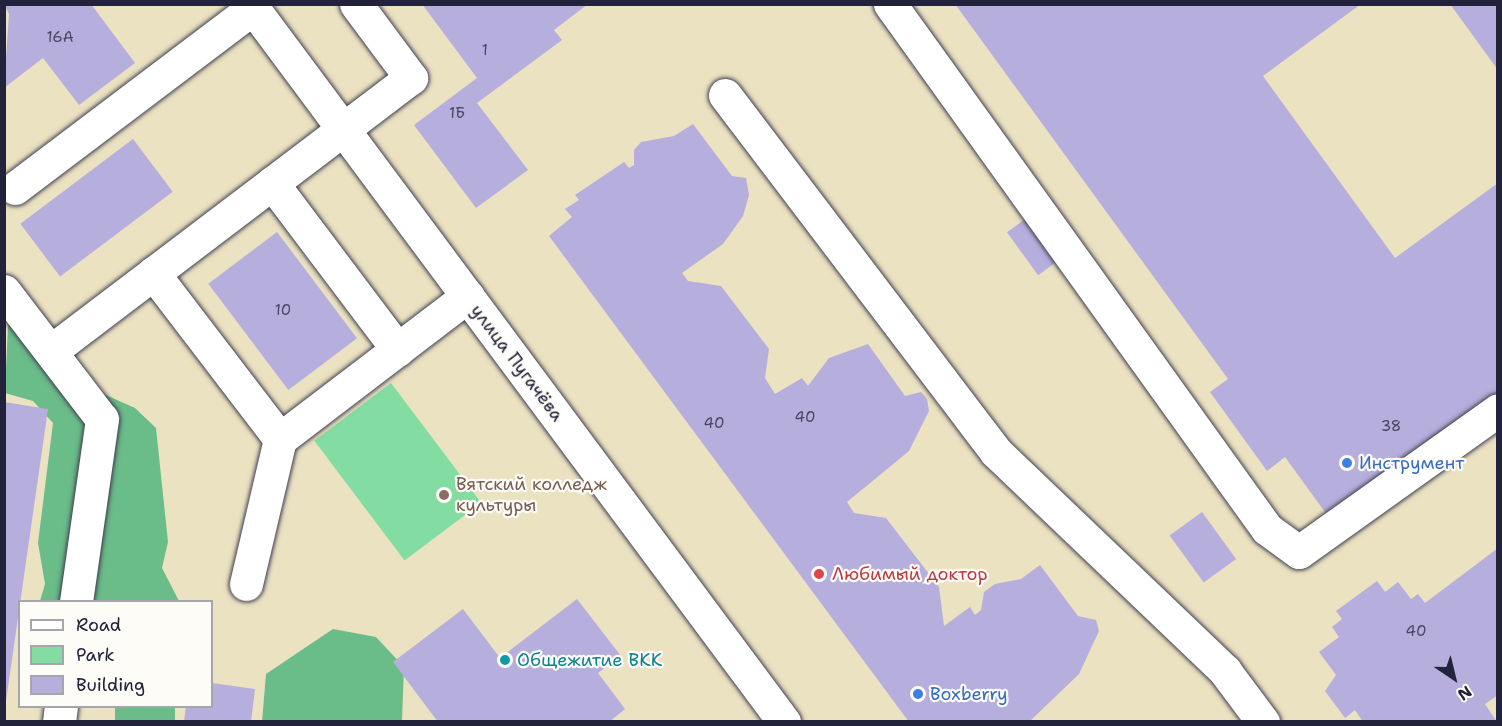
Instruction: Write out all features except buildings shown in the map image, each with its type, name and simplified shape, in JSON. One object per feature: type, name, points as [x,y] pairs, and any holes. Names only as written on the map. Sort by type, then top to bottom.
[{"type":"street","points":[[51,351],[411,78],[356,4]]},
{"type":"street","points":[[890,4],[1267,529],[1299,552],[1497,410]]},
{"type":"street","points":[[15,188],[252,6]]},
{"type":"street","name":"улица Пугачёва","points":[[252,6],[784,722]]},
{"type":"street","points":[[725,95],[996,452],[1225,671],[1263,722]]},
{"type":"street","points":[[272,183],[398,350]]},
{"type":"street","points":[[153,273],[280,439]]},
{"type":"street","points":[[4,291],[102,419],[76,600]]},
{"type":"street","points":[[246,584],[280,439],[468,296]]},
{"type":"green space","points":[[8,325],[62,356],[99,392],[135,408],[156,428],[168,542],[162,568],[178,600],[40,600],[45,584],[38,543],[53,423],[33,401],[5,393]]},
{"type":"green space","points":[[391,383],[481,503],[405,561],[314,441]]},
{"type":"green space","points":[[333,629],[376,637],[404,667],[402,721],[262,722],[266,674]]},
{"type":"green space","points":[[115,708],[175,708],[175,721],[115,721]]},
{"type":"place","name":"Инструмент","points":[[1347,463]]},
{"type":"place","name":"Вятский колледж культуры","points":[[444,495]]},
{"type":"place","name":"Любимый доктор","points":[[819,574]]},
{"type":"place","name":"Общежитие ВКК","points":[[505,660]]},
{"type":"place","name":"Boxberry","points":[[918,694]]}]
